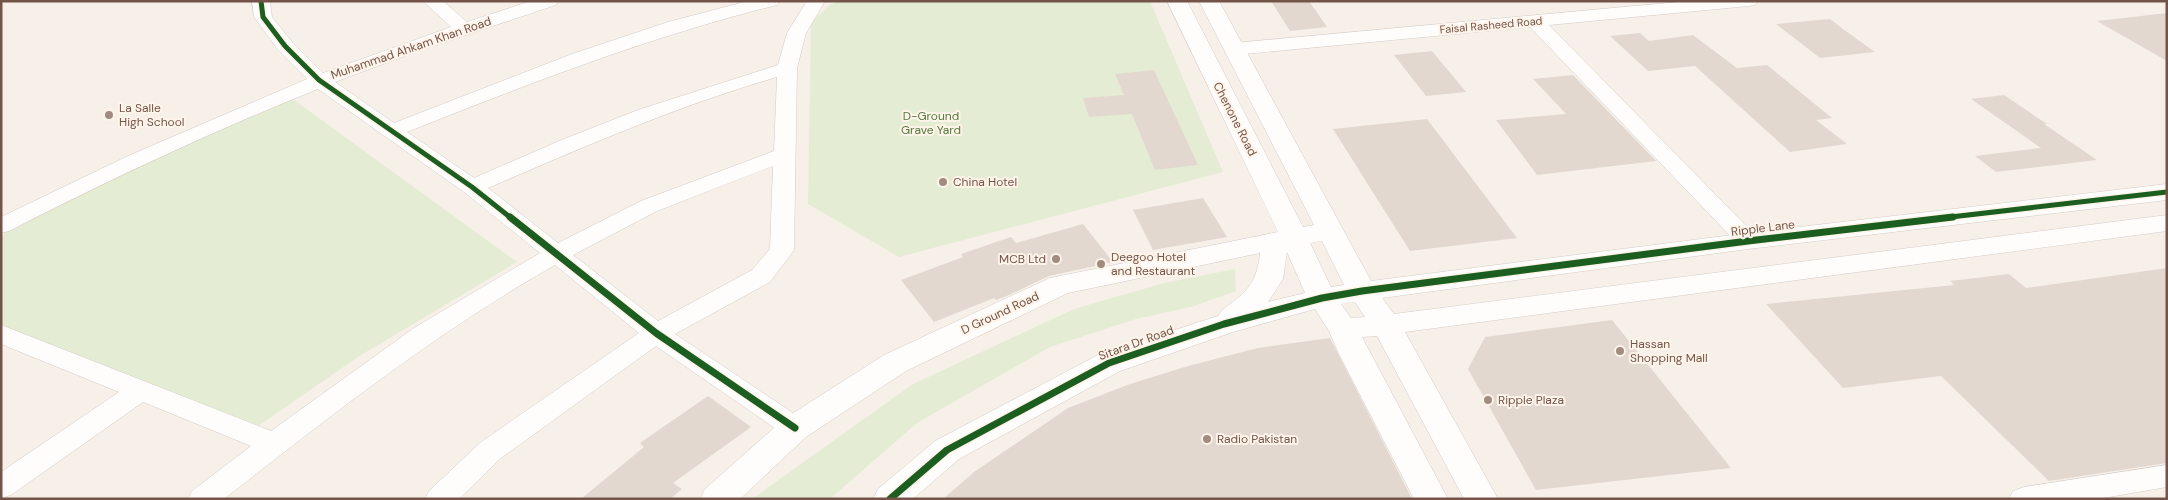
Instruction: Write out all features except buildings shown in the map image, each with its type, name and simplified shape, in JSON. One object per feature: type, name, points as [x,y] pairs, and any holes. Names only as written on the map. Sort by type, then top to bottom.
[{"type":"street","points":[[261,1],[263,17],[285,46],[319,80],[472,187],[656,332],[794,428]]},
{"type":"street","points":[[432,1],[463,28]]},
{"type":"street","name":"Muhammad Ahkam Khan Road","points":[[1,226],[88,181],[153,151],[319,80],[463,28],[550,1]]},
{"type":"street","points":[[392,131],[500,88],[662,30],[771,1]]},
{"type":"street","points":[[440,499],[491,450],[656,332],[761,276],[782,250],[787,68],[790,46],[798,27],[816,1]]},
{"type":"street","name":"Chenone Road","points":[[1177,1],[1284,239],[1343,329],[1354,354],[1431,499]]},
{"type":"street","points":[[1209,1],[1362,291],[1386,325],[1481,499]]},
{"type":"street","name":"Faisal Rasheed Road","points":[[1234,49],[1749,1]]},
{"type":"street","points":[[1535,21],[1748,241]]},
{"type":"street","points":[[472,187],[599,132],[717,88],[787,68]]},
{"type":"street","points":[[203,499],[380,366],[455,314],[557,254],[670,198],[785,154]]},
{"type":"street","name":"Ripple Lane","points":[[1362,291],[1748,241],[2167,192]]},
{"type":"street","points":[[1343,329],[1386,325],[2167,223]]},
{"type":"street","name":"D Ground Road","points":[[717,499],[794,428],[895,363],[1060,285],[1284,239],[1330,232]]},
{"type":"street","points":[[1224,324],[1256,300],[1267,286],[1284,239]]},
{"type":"street","name":"Sitara Dr Road","points":[[890,499],[948,450],[1109,363],[1224,324],[1322,298],[1362,291]]},
{"type":"street","points":[[1,334],[274,444]]},
{"type":"street","points":[[1,488],[140,391]]},
{"type":"street","points":[[2024,499],[2167,476]]},
{"type":"green space","name":"D-Ground Grave Yard","points":[[837,1],[1150,1],[1223,172],[899,257],[808,204],[811,23],[826,8]]},
{"type":"green space","points":[[290,97],[517,262],[361,355],[239,439],[1,328],[1,235],[116,174]]},
{"type":"green space","points":[[1235,269],[1236,291],[1191,307],[1136,319],[1050,347],[917,423],[830,499],[752,499],[913,384],[1074,309],[1164,283]]},
{"type":"cycle path","points":[[261,1],[263,17],[285,46],[319,80],[472,187],[656,333],[795,428]]},
{"type":"cycle path","points":[[890,499],[947,450],[1109,363],[1224,324],[1322,298],[1362,291],[1748,241],[2167,192]]},
{"type":"place","name":"La Salle High School","points":[[109,115]]},
{"type":"place","name":"China Hotel","points":[[943,182]]},
{"type":"place","name":"MCB Ltd","points":[[1056,259]]},
{"type":"place","name":"Deegoo Hotel and Restaurant","points":[[1101,264]]},
{"type":"place","name":"Hassan Shopping Mall","points":[[1620,351]]},
{"type":"place","name":"Ripple Plaza","points":[[1488,400]]},
{"type":"place","name":"Radio Pakistan","points":[[1207,439]]}]
